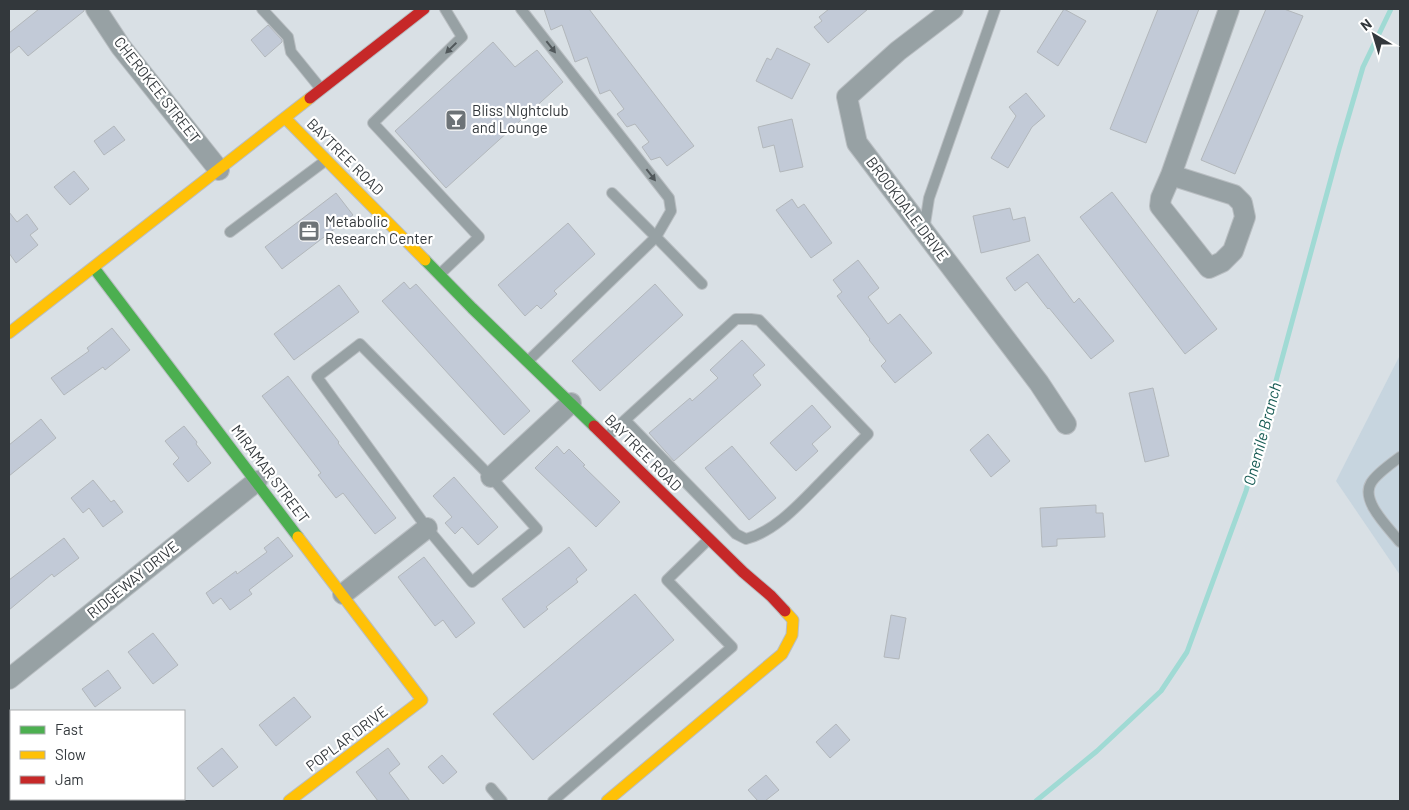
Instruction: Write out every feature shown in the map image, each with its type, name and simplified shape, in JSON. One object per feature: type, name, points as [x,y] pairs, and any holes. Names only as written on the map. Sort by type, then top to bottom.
[{"type":"street","name":"CHEROKEE STREET","points":[[96,9],[121,47],[219,170]]},
{"type":"street","name":"BAYTREE ROAD","points":[[9,333],[424,9]]},
{"type":"street","name":"BROOKDALE DRIVE","points":[[953,9],[898,51],[847,97],[857,143],[1039,383],[1066,424]]},
{"type":"street","points":[[1171,175],[1234,194],[1242,203],[1245,217],[1232,251],[1222,262],[1209,268],[1160,206],[1161,198],[1171,175],[1229,9]]},
{"type":"street","name":"BAYTREE ROAD","points":[[286,118],[472,308],[743,572],[771,596],[793,620],[792,635],[782,654],[607,801]]},
{"type":"street","name":"MIRAMAR STREET","points":[[94,268],[422,700]]},
{"type":"street","points":[[491,477],[571,403]]},
{"type":"street","name":"RIDGEWAY DRIVE","points":[[9,679],[257,481]]},
{"type":"street","points":[[343,594],[427,528]]},
{"type":"street","name":"POPLAR DRIVE","points":[[289,801],[422,700]]},
{"type":"lane","points":[[262,9],[288,38],[291,52],[321,90]]},
{"type":"lane","points":[[439,275],[479,237],[373,123],[462,37],[445,9]]},
{"type":"lane","points":[[521,9],[668,198],[671,211],[656,237],[528,361]]},
{"type":"lane","points":[[924,231],[929,198],[995,9]]},
{"type":"lane","points":[[230,232],[327,160]]},
{"type":"lane","points":[[612,193],[702,284]]},
{"type":"lane","points":[[606,438],[736,319],[759,320],[868,434],[798,505],[776,524],[757,536],[746,539],[736,534],[626,420]]},
{"type":"lane","points":[[360,344],[491,477],[537,529],[472,582],[427,528],[317,378],[360,344]]},
{"type":"lane","points":[[1400,457],[1371,483],[1368,496],[1372,506],[1400,542]]},
{"type":"lane","points":[[553,801],[732,647],[667,580],[709,539]]},
{"type":"lane","points":[[491,788],[499,800]]},
{"type":"shaded area","points":[[1400,355],[1400,575],[1336,481]]},
{"type":"building","points":[[39,9],[84,9],[84,11],[28,56],[19,46],[9,54],[9,33]]},
{"type":"building","points":[[544,9],[589,9],[694,146],[667,166],[660,157],[651,160],[642,147],[649,142],[635,124],[627,127],[617,114],[624,109],[610,90],[600,94],[587,57],[575,62],[562,25],[551,30]]},
{"type":"building","points":[[829,9],[868,9],[828,43],[814,27],[822,21],[819,17]]},
{"type":"building","points":[[1064,9],[1086,21],[1058,66],[1037,52]]},
{"type":"building","points":[[1158,9],[1199,9],[1146,143],[1110,129]]},
{"type":"building","points":[[1266,9],[1284,9],[1303,16],[1235,174],[1201,160]]},
{"type":"building","points":[[268,25],[282,42],[265,57],[251,40]]},
{"type":"building","points":[[493,42],[515,67],[537,50],[563,82],[446,188],[395,131]]},
{"type":"building","points":[[777,48],[810,64],[792,99],[756,81],[767,58],[771,60]]},
{"type":"building","points":[[1026,93],[1045,116],[1032,127],[1008,168],[991,158],[1016,116],[1009,107]]},
{"type":"building","points":[[792,119],[803,167],[780,172],[774,145],[763,148],[758,127]]},
{"type":"building","points":[[114,126],[125,140],[104,155],[94,141]]},
{"type":"building","points":[[74,171],[89,189],[70,205],[54,187]]},
{"type":"building","points":[[1112,192],[1217,329],[1185,354],[1080,217]]},
{"type":"building","name":"Metabolic Research Center","points":[[336,193],[353,215],[282,269],[265,247]]},
{"type":"building","points":[[792,199],[798,208],[804,204],[832,243],[811,258],[776,210]]},
{"type":"building","points":[[1010,208],[1013,220],[1025,217],[1030,241],[981,253],[973,216]]},
{"type":"building","points":[[9,212],[17,222],[27,214],[38,229],[30,235],[38,245],[16,263],[9,253]]},
{"type":"building","points":[[568,223],[595,254],[554,291],[557,294],[541,309],[537,305],[525,316],[498,285]]},
{"type":"building","points":[[1038,254],[1074,303],[1079,298],[1114,341],[1091,359],[1027,282],[1015,291],[1006,278]]},
{"type":"building","points":[[858,260],[879,288],[868,297],[888,324],[900,314],[932,353],[895,383],[881,366],[886,361],[837,296],[842,292],[833,280]]},
{"type":"building","points":[[404,282],[410,289],[416,284],[530,411],[504,435],[382,301]]},
{"type":"building","points":[[655,284],[683,315],[600,391],[572,361]]},
{"type":"building","points":[[339,285],[359,312],[294,360],[274,334]]},
{"type":"building","points":[[112,328],[130,350],[105,370],[103,367],[64,395],[51,378],[89,351],[87,348]]},
{"type":"building","points":[[742,340],[765,365],[753,375],[761,385],[674,461],[649,433],[690,398],[692,401],[718,378],[710,370]]},
{"type":"building","points":[[288,376],[396,518],[375,534],[343,493],[336,498],[318,475],[321,473],[262,396]]},
{"type":"building","points":[[1153,388],[1169,456],[1145,462],[1129,393]]},
{"type":"building","points":[[812,405],[831,427],[812,444],[818,451],[796,471],[770,443]]},
{"type":"building","points":[[41,419],[56,438],[9,476],[9,445]]},
{"type":"building","points":[[184,426],[211,463],[188,482],[173,464],[179,458],[165,441]]},
{"type":"building","points":[[988,434],[1010,461],[991,477],[970,450]]},
{"type":"building","points":[[557,446],[564,454],[569,449],[585,465],[583,466],[620,502],[596,527],[535,468]]},
{"type":"building","points":[[732,446],[776,498],[749,520],[705,468]]},
{"type":"building","points":[[454,477],[498,527],[478,545],[462,527],[455,534],[445,523],[452,517],[433,496]]},
{"type":"building","points":[[93,480],[111,502],[114,500],[123,512],[103,527],[89,508],[83,513],[71,498]]},
{"type":"building","points":[[1096,505],[1096,513],[1103,513],[1105,537],[1057,539],[1057,546],[1042,547],[1040,508]]},
{"type":"building","points":[[278,537],[293,556],[249,590],[252,594],[230,610],[221,598],[213,604],[206,593],[236,571],[237,574],[267,552],[264,548]]},
{"type":"building","points":[[64,538],[79,558],[54,577],[52,574],[9,610],[9,580]]},
{"type":"building","points":[[569,547],[587,570],[576,579],[578,582],[546,607],[548,609],[524,628],[502,599]]},
{"type":"building","points":[[424,557],[475,623],[456,638],[443,620],[435,626],[398,577]]},
{"type":"building","points":[[635,594],[674,640],[533,760],[493,714]]},
{"type":"building","points":[[891,615],[906,618],[899,659],[884,657]]},
{"type":"building","points":[[153,633],[178,665],[153,684],[128,652]]},
{"type":"building","points":[[108,670],[121,688],[95,707],[82,689]]},
{"type":"building","points":[[294,697],[311,717],[276,746],[259,725]]},
{"type":"building","points":[[836,724],[850,740],[830,758],[816,742]]},
{"type":"building","points":[[222,748],[238,767],[213,787],[197,768]]},
{"type":"building","points":[[388,748],[400,764],[389,773],[410,801],[378,801],[356,772]]},
{"type":"building","points":[[442,755],[457,772],[443,784],[428,767]]},
{"type":"building","points":[[766,775],[779,790],[765,801],[758,801],[748,790]]},
{"type":"waterway","name":"Onemile Branch","points":[[1036,801],[1097,751],[1161,691],[1187,652],[1246,491],[1363,67],[1391,9]]},
{"type":"traffic: fast","points":[[425,260],[594,426]]},
{"type":"traffic: fast","points":[[94,268],[298,537]]},
{"type":"traffic: slow","points":[[9,333],[310,98]]},
{"type":"traffic: slow","points":[[285,118],[425,260]]},
{"type":"traffic: slow","points":[[289,801],[422,700],[298,537]]},
{"type":"traffic: slow","points":[[607,801],[782,654],[792,635],[793,620],[785,611]]},
{"type":"traffic: jam","points":[[310,98],[424,9]]},
{"type":"traffic: jam","points":[[594,426],[785,611]]},
{"type":"place","name":"Bliss NIghtclub and Lounge","points":[[456,120]]},
{"type":"place","name":"Metabolic Research Center","points":[[309,231]]}]
